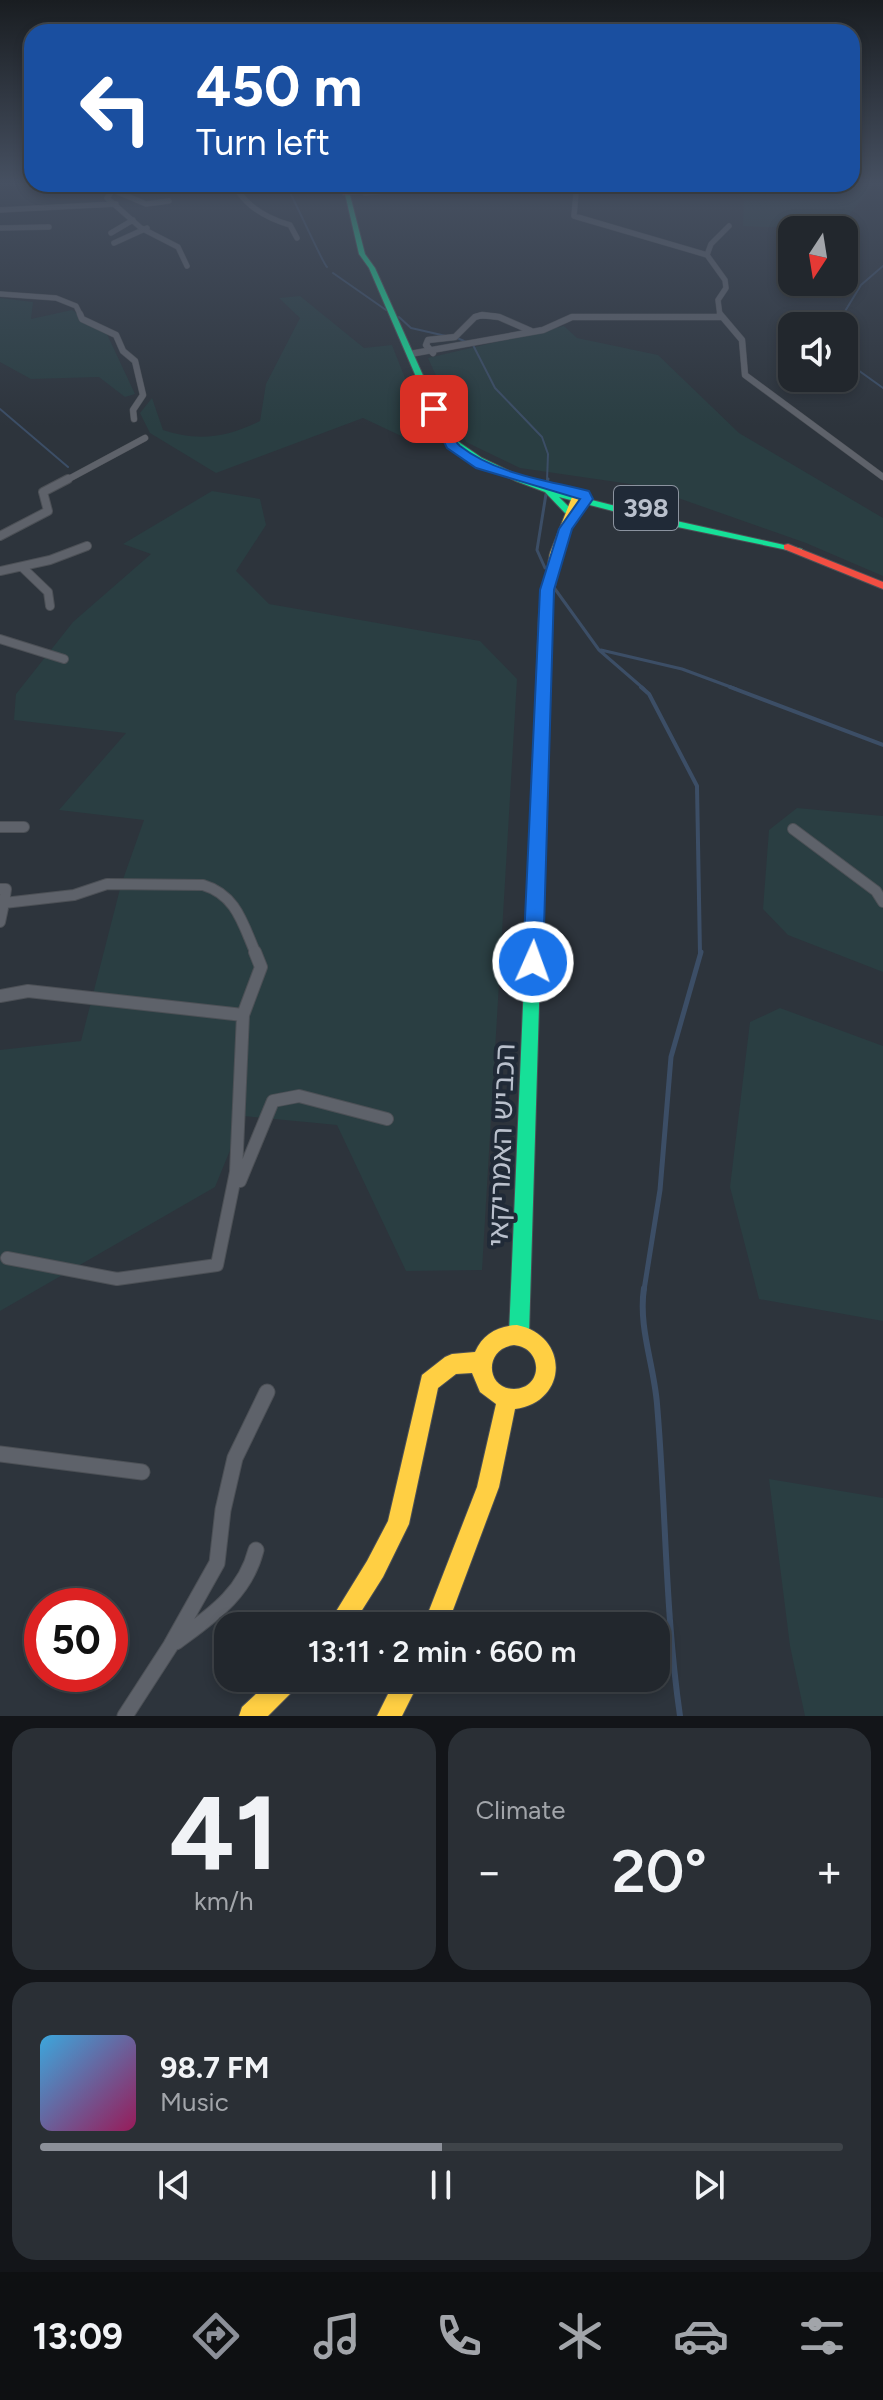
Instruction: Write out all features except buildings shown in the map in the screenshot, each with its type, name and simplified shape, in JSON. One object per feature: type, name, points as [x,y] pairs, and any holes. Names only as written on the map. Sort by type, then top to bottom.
[{"type":"main road","name":"398","points":[[371,265],[451,445],[492,471],[537,487],[753,534],[883,586]]},
{"type":"main road","name":"398","points":[[492,471],[798,551]]},
{"type":"main road","points":[[537,487],[554,495],[574,512],[617,506]]},
{"type":"main road","name":"הכביש האמריקאי","points":[[519,1334],[545,613],[552,568],[566,529],[583,496]]},
{"type":"main road","points":[[519,1334],[540,1349],[545,1373],[533,1394],[521,1399],[507,1399],[487,1384],[482,1362],[487,1348],[495,1339],[519,1334]]},
{"type":"main road","points":[[348,1612],[373,1575],[403,1510],[427,1385],[441,1367],[461,1361],[482,1362]]},
{"type":"main road","points":[[440,1612],[488,1487],[507,1399]]},
{"type":"main road","points":[[251,1716],[276,1692]]},
{"type":"main road","points":[[389,1716],[402,1692]]},
{"type":"street","points":[[714,265],[725,280],[726,288],[718,300],[720,317],[742,340],[745,375],[883,477]]},
{"type":"street","points":[[0,294],[56,298],[76,306],[82,319],[111,330],[123,351],[135,361],[143,395],[133,410],[134,419]]},
{"type":"street","points":[[433,353],[426,345],[428,340],[455,337],[467,323],[484,315],[504,317],[532,331]]},
{"type":"street","points":[[410,354],[433,353],[532,331],[572,317],[720,317]]},
{"type":"street","points":[[0,536],[48,511],[43,492],[145,438]]},
{"type":"street","points":[[0,571],[87,546]]},
{"type":"street","points":[[22,567],[48,592],[50,606]]},
{"type":"street","points":[[0,639],[64,659]]},
{"type":"street","points":[[0,827],[24,827]]},
{"type":"street","points":[[793,829],[876,891],[883,902]]},
{"type":"street","points":[[4,903],[74,895],[107,884],[187,884],[217,889],[234,903],[261,967],[243,1015],[234,1180],[217,1265],[117,1279],[7,1258]]},
{"type":"street","points":[[0,889],[6,889],[0,922]]},
{"type":"street","points":[[0,996],[28,991],[243,1015]]},
{"type":"street","points":[[234,1180],[240,1181],[273,1101],[299,1096],[387,1119]]},
{"type":"street","points":[[125,1716],[171,1645],[217,1563],[235,1458],[267,1392]]},
{"type":"street","points":[[0,1454],[142,1472]]},
{"type":"street","points":[[171,1645],[236,1595],[253,1568],[256,1550]]},
{"type":"green space","points":[[300,296],[364,348],[392,345],[430,442],[416,443],[363,418],[216,473],[150,433],[140,413],[152,398],[163,430],[176,434],[213,436],[260,421],[266,384],[300,318],[279,298]]},
{"type":"green space","points":[[0,298],[33,302],[31,319],[72,310],[106,332],[135,394],[125,397],[99,377],[31,379],[0,362]]},
{"type":"green space","points":[[564,326],[577,338],[658,355],[739,433],[883,518],[883,576],[806,543],[644,486],[520,468],[466,442],[428,358]]},
{"type":"green space","points":[[212,491],[260,499],[266,525],[236,571],[269,604],[480,641],[517,679],[482,1270],[406,1271],[337,1125],[244,1116],[215,1187],[0,1311],[0,1050],[81,1041],[121,885],[144,820],[59,810],[126,733],[14,720],[16,694],[73,622],[151,554],[123,544]]},
{"type":"green space","points":[[797,808],[883,816],[883,972],[788,935],[763,909],[769,830]]},
{"type":"green space","points":[[780,1008],[883,1046],[883,1321],[759,1299],[730,1187],[750,1022]]},
{"type":"green space","points":[[769,1479],[883,1498],[883,1716],[805,1716],[790,1646]]},
{"type":"waterway","points":[[845,312],[861,285],[883,266]]},
{"type":"waterway","points":[[333,273],[386,310]]},
{"type":"waterway","points":[[399,317],[411,328],[446,336]]},
{"type":"waterway","points":[[455,337],[473,345],[495,388],[542,437],[548,454],[547,481]]},
{"type":"waterway","points":[[858,370],[883,388]]},
{"type":"waterway","points":[[0,409],[68,467]]},
{"type":"waterway","points":[[547,483],[548,479]]},
{"type":"waterway","points":[[545,568],[537,550],[546,494]]},
{"type":"waterway","points":[[555,589],[599,650],[644,689]]},
{"type":"waterway","points":[[601,650],[682,669],[736,689]]},
{"type":"waterway","points":[[641,687],[649,694],[697,786],[700,954]]},
{"type":"waterway","points":[[730,687],[883,745]]},
{"type":"waterway","points":[[644,1290],[660,1190],[671,1057],[701,952]]},
{"type":"waterway","points":[[644,1288],[643,1317],[657,1404],[671,1638],[680,1716]]},
{"type":"traffic: fast","points":[[370,265],[446,437],[479,460],[564,496],[798,551]]},
{"type":"traffic: fast","points":[[549,493],[568,511]]},
{"type":"traffic: fast","points":[[519,1334],[537,842]]},
{"type":"traffic: slow","points":[[537,842],[545,613],[555,553],[577,497]]},
{"type":"traffic: slow","points":[[508,1335],[520,1335],[537,1344],[544,1355],[546,1367],[544,1379],[537,1390],[520,1399],[508,1399],[496,1394],[487,1385],[482,1373],[482,1361],[487,1349],[496,1340],[508,1335]]},
{"type":"traffic: slow","points":[[348,1612],[398,1524],[429,1382],[452,1364],[482,1362]]},
{"type":"traffic: slow","points":[[440,1612],[488,1487],[507,1399]]},
{"type":"traffic: slow","points":[[251,1716],[276,1692]]},
{"type":"traffic: slow","points":[[389,1716],[402,1692]]},
{"type":"traffic: jam","points":[[788,547],[883,586]]},
{"type":"route","points":[[434,409],[451,445],[481,466],[520,479],[585,494],[587,499],[566,529],[557,549],[547,590],[533,962]]}]
